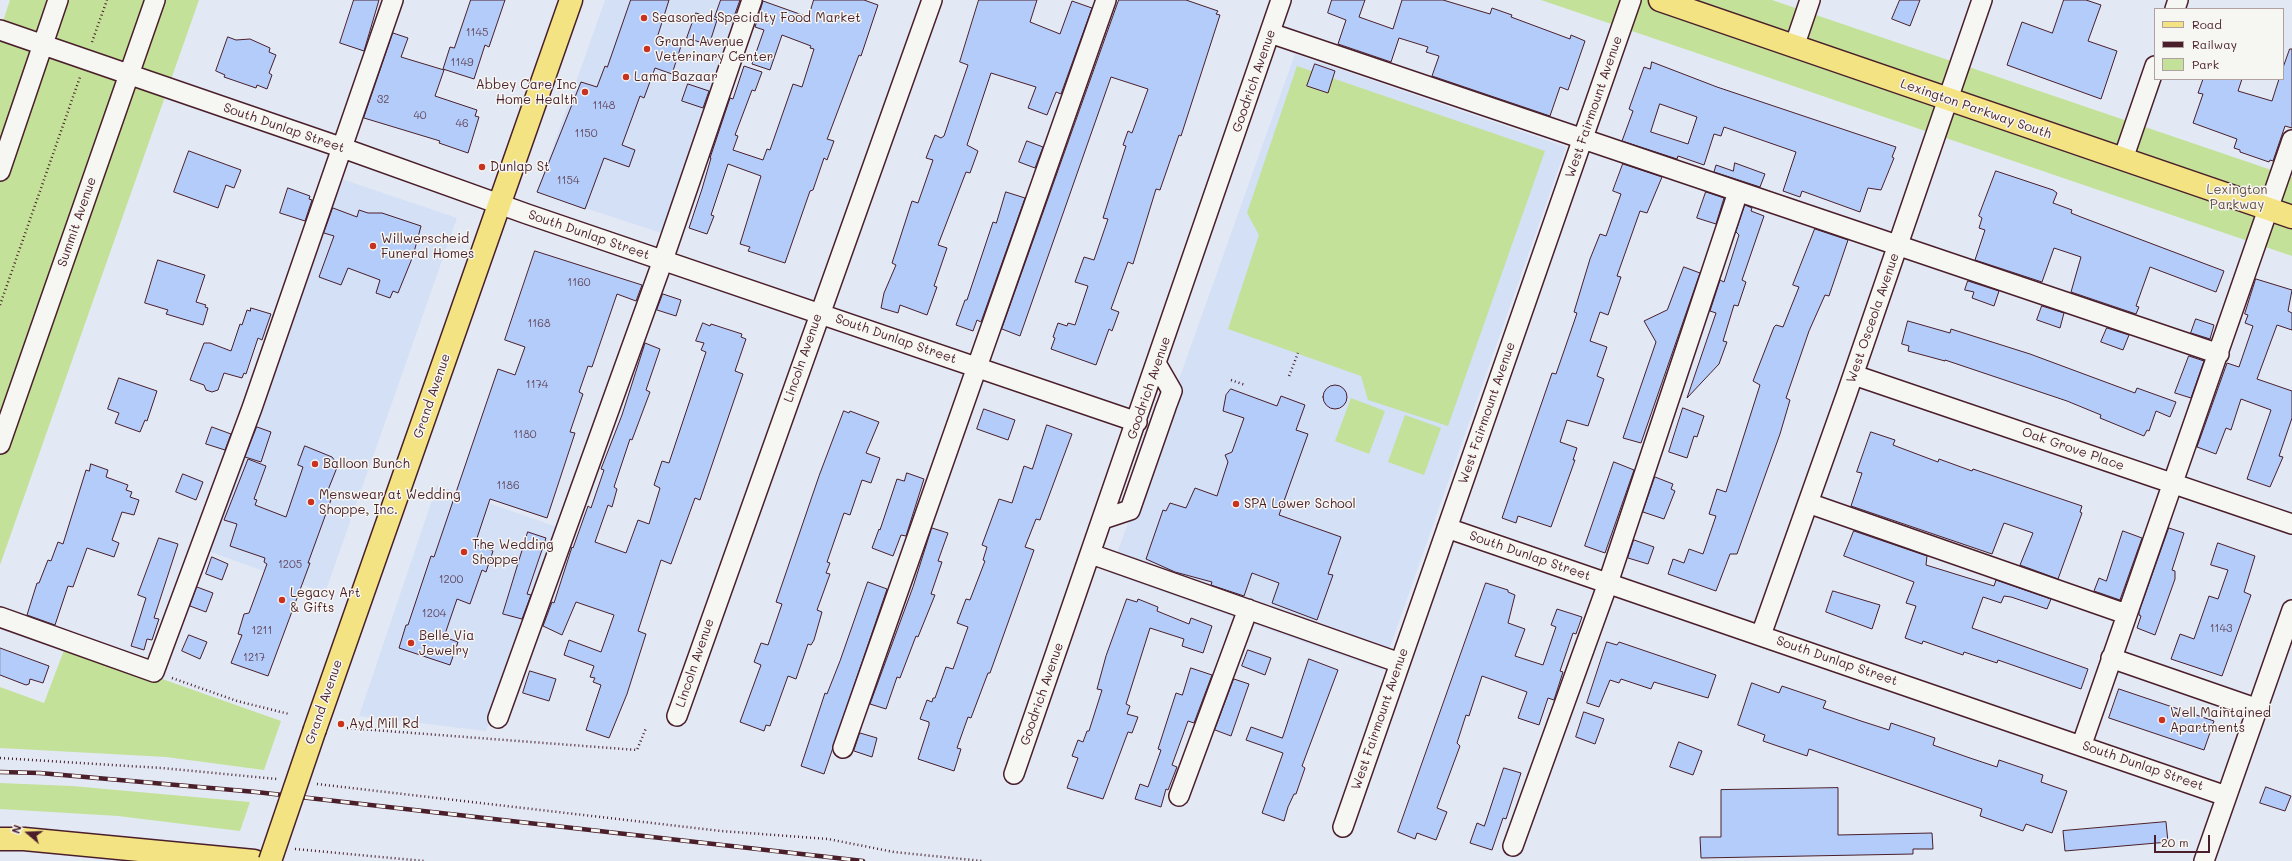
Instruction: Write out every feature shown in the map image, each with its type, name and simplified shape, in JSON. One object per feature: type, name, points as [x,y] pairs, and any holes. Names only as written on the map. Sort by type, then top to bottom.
[{"type":"main road","name":"Grand Avenue","points":[[270,861],[571,0]]},
{"type":"main road","name":"Lexington Parkway South","points":[[1660,0],[1947,100],[2292,216]]},
{"type":"main road","points":[[0,839],[24,839],[254,861]]},
{"type":"street","points":[[0,171],[58,0]]},
{"type":"street","name":"Summit Avenue","points":[[0,444],[155,0]]},
{"type":"street","points":[[0,616],[154,672],[254,401],[343,148],[392,0]]},
{"type":"street","points":[[498,718],[663,260],[752,0]]},
{"type":"street","name":"Lincoln Avenue","points":[[677,716],[819,313],[932,0]]},
{"type":"street","points":[[843,748],[1106,0]]},
{"type":"street","name":"Goodrich Avenue","points":[[1014,774],[1282,0]]},
{"type":"street","name":"West Fairmount Avenue","points":[[1343,827],[1631,0]]},
{"type":"street","points":[[1794,47],[1810,0]]},
{"type":"street","name":"West Osceola Avenue","points":[[1760,635],[1854,375],[1982,0]]},
{"type":"street","name":"South Dunlap Street","points":[[0,30],[343,148],[500,204],[1137,422]]},
{"type":"street","points":[[1270,33],[1738,192],[1898,244],[2219,354]]},
{"type":"street","points":[[2123,159],[2154,69]]},
{"type":"street","points":[[2082,744],[2172,483],[2219,354],[2292,140]]},
{"type":"street","points":[[1513,846],[1608,583],[1738,192]]},
{"type":"street","points":[[1103,519],[1130,510],[1172,391],[1157,364]]},
{"type":"street","name":"Oak Grove Place","points":[[1854,375],[2292,524]]},
{"type":"street","points":[[1808,503],[2126,614]]},
{"type":"street","name":"South Dunlap Street","points":[[1447,528],[2082,744],[2226,796]]},
{"type":"street","points":[[1091,554],[1400,663]]},
{"type":"street","points":[[1179,796],[1248,609]]},
{"type":"street","points":[[2204,861],[2292,610]]},
{"type":"street","points":[[2112,658],[2258,709]]},
{"type":"path","points":[[0,305],[107,0]]},
{"type":"path","points":[[1290,376],[1298,353]]},
{"type":"path","points":[[1231,380],[1245,385]]},
{"type":"path","points":[[154,672],[237,701],[289,714]]},
{"type":"path","points":[[347,728],[637,750],[646,728]]},
{"type":"path","points":[[0,758],[162,768],[282,780]]},
{"type":"path","points":[[314,784],[721,831],[828,839],[894,852],[982,861]]},
{"type":"shaded area","points":[[605,0],[745,0],[664,234],[537,192]]},
{"type":"shaded area","points":[[1295,54],[1566,147],[1382,670],[1110,573]]},
{"type":"shaded area","points":[[336,177],[457,218],[325,593],[205,550]]},
{"type":"shaded area","points":[[437,485],[560,528],[486,731],[359,716]]},
{"type":"green space","points":[[10,0],[199,0],[0,565],[0,30]]},
{"type":"green space","name":"Lexington Parkway","points":[[1541,0],[1772,0],[2292,177],[2292,256]]},
{"type":"green space","points":[[1297,66],[1545,151],[1448,426],[1368,400],[1361,376],[1228,329],[1259,235],[1247,213]]},
{"type":"green space","points":[[1351,398],[1385,411],[1369,454],[1335,441]]},
{"type":"green space","points":[[1405,415],[1441,428],[1424,475],[1388,462]]},
{"type":"green space","points":[[66,645],[281,721],[264,770],[166,757],[0,748],[0,687],[44,703]]},
{"type":"green space","points":[[0,783],[72,786],[250,802],[240,831],[118,816],[0,809]]},
{"type":"building","points":[[354,0],[379,0],[364,51],[340,43]]},
{"type":"building","points":[[471,0],[505,0],[489,47],[485,45],[474,79],[443,69],[450,47],[454,48]]},
{"type":"building","points":[[631,0],[669,0],[657,38],[681,46],[672,74],[655,68],[644,98],[640,96],[622,145],[635,150],[629,167],[604,158],[585,209],[537,192],[581,82],[597,87],[605,66],[607,67]]},
{"type":"building","points":[[721,0],[740,0],[732,22],[715,17]]},
{"type":"building","points":[[814,0],[864,0],[878,5],[861,56],[859,55],[827,139],[834,141],[827,160],[824,158],[813,190],[810,191],[785,263],[748,251],[750,247],[740,244],[761,176],[728,164],[711,215],[714,216],[707,234],[689,228],[730,98],[733,99],[744,66],[762,72],[755,91],[752,90],[735,135],[738,136],[733,150],[763,160],[767,149],[770,150],[793,84],[802,87],[814,49],[810,48],[811,46],[782,35],[770,70],[752,64],[764,30],[755,27],[763,1],[808,17]]},
{"type":"building","points":[[979,0],[1037,0],[1030,22],[1060,34],[1072,1],[1092,8],[1061,94],[1056,92],[1047,115],[1028,108],[1036,87],[991,73],[967,145],[978,151],[970,173],[966,172],[938,245],[947,248],[934,286],[937,287],[927,315],[900,305],[898,313],[881,308],[884,293],[896,265],[892,263],[912,201],[918,203],[933,160],[926,158],[935,135],[941,138],[944,136],[968,65],[960,62]]},
{"type":"building","points":[[1119,0],[1186,0],[1218,11],[1216,14],[1220,15],[1181,136],[1179,135],[1160,190],[1156,189],[1133,264],[1128,262],[1111,309],[1119,312],[1112,331],[1109,329],[1096,365],[1051,349],[1055,338],[1053,337],[1058,323],[1067,326],[1068,323],[1075,325],[1088,286],[1075,282],[1084,257],[1094,260],[1108,219],[1103,218],[1126,146],[1123,145],[1128,131],[1132,133],[1148,89],[1111,77],[1020,336],[1002,329]]},
{"type":"building","points":[[1332,0],[1365,0],[1359,17],[1393,29],[1402,0],[1443,0],[1490,14],[1492,8],[1512,15],[1511,17],[1570,39],[1571,35],[1585,41],[1568,90],[1560,87],[1550,116],[1432,76],[1439,56],[1426,52],[1428,47],[1399,38],[1391,62],[1338,44],[1346,20],[1328,13]]},
{"type":"building","points":[[1900,0],[1920,0],[1910,26],[1892,19]]},
{"type":"building","points":[[2064,0],[2086,0],[2101,5],[2088,41],[2117,51],[2101,99],[2007,65],[2022,22],[2052,33]]},
{"type":"building","points":[[696,13],[717,20],[709,45],[687,38]]},
{"type":"building","points":[[393,33],[408,38],[401,57],[444,70],[435,96],[477,110],[475,116],[479,117],[468,153],[439,143],[440,141],[364,118]]},
{"type":"building","points":[[228,37],[236,40],[250,39],[270,48],[269,52],[276,55],[269,73],[272,75],[267,89],[257,85],[256,88],[224,77],[225,75],[216,71]]},
{"type":"building","points":[[2290,49],[2292,49],[2292,128],[2285,126],[2273,161],[2270,160],[2269,162],[2240,152],[2240,150],[2234,148],[2237,139],[2193,123],[2203,94],[2198,93],[2203,80],[2242,80],[2238,91],[2272,101],[2279,80],[2284,80],[2284,65]]},
{"type":"building","points":[[1652,62],[1717,87],[1896,147],[1892,157],[1894,158],[1881,190],[1868,188],[1860,212],[1802,191],[1800,197],[1783,191],[1796,152],[1724,127],[1721,136],[1714,134],[1704,165],[1678,156],[1677,159],[1622,141],[1633,111],[1629,109],[1644,67],[1650,69]],"holes":[[[1660,104],[1697,117],[1688,144],[1651,132]]]},
{"type":"building","points":[[1315,64],[1335,71],[1328,93],[1307,86]]},
{"type":"building","points":[[688,84],[709,91],[703,108],[682,101]]},
{"type":"building","points":[[1027,141],[1043,147],[1035,168],[1019,162]]},
{"type":"building","points":[[189,151],[241,170],[234,188],[226,185],[218,208],[174,192]]},
{"type":"building","points":[[1735,163],[1765,174],[1760,187],[1714,172],[1716,165],[1733,171]]},
{"type":"building","points":[[1623,164],[1662,177],[1647,213],[1640,211],[1617,276],[1621,277],[1608,315],[1600,312],[1590,341],[1607,347],[1597,376],[1604,379],[1588,426],[1567,420],[1560,442],[1577,448],[1573,460],[1575,460],[1551,527],[1518,516],[1516,523],[1502,518],[1552,373],[1556,374],[1574,322],[1577,313],[1574,312],[1590,259],[1600,234],[1606,236],[1621,194],[1613,191]]},
{"type":"building","points":[[1996,171],[2053,190],[2057,193],[2053,203],[2072,210],[2071,213],[2224,271],[2216,292],[2150,267],[2136,306],[2139,307],[2136,314],[2071,292],[2081,257],[2054,248],[2042,282],[1975,260],[1985,230],[1979,228],[1982,218],[1979,216]]},
{"type":"building","points":[[288,188],[310,196],[309,199],[312,200],[305,221],[280,213]]},
{"type":"building","points":[[1006,192],[1025,198],[981,322],[977,320],[973,331],[956,325],[965,300],[967,300],[993,222],[996,223]]},
{"type":"building","points":[[1706,192],[1724,198],[1716,224],[1697,218]]},
{"type":"building","points":[[1745,205],[1752,208],[1751,211],[1764,216],[1742,280],[1746,282],[1738,306],[1734,305],[1723,341],[1727,342],[1719,364],[1687,398],[1716,313],[1710,311],[1720,280],[1724,282],[1739,235],[1736,232]]},
{"type":"building","name":"Willwerscheid Funeral Homes","points":[[333,208],[357,217],[359,210],[368,213],[382,213],[421,226],[413,256],[398,293],[393,291],[390,298],[376,293],[380,280],[348,268],[341,285],[319,277],[334,236],[324,233]]},
{"type":"building","points":[[1815,229],[1848,240],[1829,296],[1825,295],[1809,331],[1786,398],[1790,400],[1780,434],[1737,554],[1730,554],[1716,591],[1668,574],[1673,559],[1684,563],[1689,549],[1703,554],[1716,516],[1709,514],[1717,489],[1726,492],[1760,385],[1753,381],[1774,327],[1776,325],[1783,327],[1799,287],[1793,285]]},
{"type":"building","points":[[535,251],[642,285],[636,301],[617,294],[592,367],[588,366],[579,392],[583,394],[570,432],[575,433],[547,518],[490,499],[475,544],[493,551],[486,572],[482,570],[470,604],[457,599],[444,637],[458,642],[450,665],[399,648],[431,556],[434,557],[498,369],[515,375],[525,347],[505,340]]},
{"type":"building","points":[[158,260],[205,275],[196,302],[206,305],[205,307],[208,308],[203,325],[166,314],[168,310],[145,303]]},
{"type":"building","points":[[1684,267],[1700,273],[1641,443],[1623,438],[1656,342],[1644,321],[1667,310]]},
{"type":"building","points":[[2256,279],[2292,290],[2288,311],[2292,313],[2292,330],[2277,325],[2257,379],[2292,391],[2292,418],[2279,456],[2283,457],[2270,487],[2247,479],[2271,410],[2241,399],[2231,430],[2226,428],[2216,454],[2197,447],[2227,363],[2239,367],[2253,326],[2245,323],[2248,315],[2245,314]]},
{"type":"building","points":[[1968,281],[1999,291],[1994,306],[1972,298],[1974,292],[1965,290]]},
{"type":"building","points":[[663,294],[681,300],[676,316],[657,310]]},
{"type":"building","points":[[2042,306],[2064,313],[2060,328],[2037,320]]},
{"type":"building","points":[[251,308],[271,314],[262,340],[258,338],[246,374],[244,373],[242,378],[224,373],[218,390],[212,392],[206,390],[204,385],[190,380],[204,343],[210,343],[231,351],[240,324],[242,325],[247,310],[250,311]]},
{"type":"building","points":[[2196,319],[2214,325],[2210,339],[2191,333]]},
{"type":"building","points":[[1908,321],[1950,333],[1951,329],[2030,354],[2135,393],[2137,388],[2176,402],[2170,417],[2156,411],[2149,431],[2147,430],[2144,436],[2100,418],[2101,415],[2067,401],[1945,360],[1908,351],[1909,346],[1902,344]]},
{"type":"building","points":[[703,323],[710,326],[711,324],[742,334],[741,337],[746,339],[735,371],[743,374],[700,500],[695,498],[671,564],[661,560],[638,631],[646,634],[627,694],[609,738],[586,730],[601,685],[593,682],[595,678],[590,677],[594,666],[564,655],[569,640],[601,652],[614,615],[576,602],[562,635],[543,626],[552,602],[554,603],[572,547],[573,548],[588,506],[591,508],[604,470],[601,469],[622,415],[645,343],[660,349],[646,390],[650,392],[632,440],[630,439],[614,487],[617,489],[612,507],[608,505],[595,542],[626,553],[638,520],[649,524],[660,488],[654,485],[662,461],[669,463],[706,352],[701,350],[704,343],[696,341]]},
{"type":"building","points":[[2107,328],[2129,335],[2123,350],[2101,342]]},
{"type":"building","points":[[2189,356],[2204,361],[2191,398],[2175,393]]},
{"type":"building","points":[[119,378],[157,391],[147,421],[145,420],[140,432],[115,423],[119,413],[108,409]]},
{"type":"building","points":[[1335,385],[1344,388],[1347,397],[1344,406],[1335,409],[1326,406],[1323,397],[1326,388]]},
{"type":"building","name":"SPA Lower School","points":[[1231,389],[1277,406],[1281,396],[1305,405],[1296,430],[1308,434],[1279,515],[1341,537],[1328,574],[1333,575],[1317,620],[1272,603],[1279,583],[1252,573],[1244,596],[1211,585],[1212,582],[1175,572],[1146,559],[1163,510],[1166,511],[1170,503],[1186,508],[1195,488],[1217,496],[1228,462],[1225,455],[1232,452],[1244,418],[1223,411],[1226,395]]},
{"type":"building","points":[[1683,408],[1704,416],[1697,437],[1694,436],[1687,458],[1669,452]]},
{"type":"building","points":[[984,409],[1015,420],[1008,440],[977,429]]},
{"type":"building","points":[[844,411],[849,413],[850,411],[879,422],[866,453],[880,458],[871,483],[862,480],[850,515],[844,513],[827,562],[830,563],[826,573],[830,574],[817,610],[822,612],[814,640],[811,645],[808,644],[796,679],[788,676],[770,726],[766,725],[764,731],[740,722],[761,665],[754,662],[761,643],[768,645],[782,604],[776,602],[819,476]]},
{"type":"building","points":[[1047,425],[1072,434],[1040,520],[1036,519],[1025,547],[1034,550],[990,673],[988,673],[971,718],[968,717],[957,748],[961,749],[954,771],[918,759],[929,725],[929,722],[920,719],[927,700],[932,702],[933,698],[935,698],[946,667],[953,669],[968,627],[957,623],[966,599],[970,600],[985,561],[983,560],[987,547],[982,545],[999,499],[1012,503],[1024,466],[1032,469]]},
{"type":"building","points":[[212,427],[231,434],[225,450],[206,444]]},
{"type":"building","points":[[257,427],[271,432],[261,462],[245,457]]},
{"type":"building","points":[[1871,432],[1895,440],[1893,445],[1938,462],[1939,459],[1972,471],[1973,469],[2082,506],[2080,512],[2082,513],[2058,579],[2020,565],[2033,533],[2004,523],[1992,554],[1851,506],[1862,473],[1857,472]]},
{"type":"building","points":[[305,446],[332,457],[338,465],[326,495],[332,497],[308,563],[310,563],[268,676],[231,663],[242,635],[238,634],[244,614],[249,613],[267,564],[264,562],[265,558],[230,546],[237,524],[224,520],[248,459],[266,466],[254,499],[257,500],[255,505],[286,517],[303,467],[298,465]]},
{"type":"building","points":[[1614,462],[1634,470],[1605,553],[1585,546]]},
{"type":"building","points":[[91,464],[108,470],[106,477],[128,485],[126,490],[132,492],[130,497],[139,500],[134,515],[122,512],[112,540],[119,543],[114,557],[87,548],[73,587],[68,586],[55,625],[27,615],[37,583],[39,583],[48,560],[51,561],[58,542],[63,544],[86,470],[89,471]]},
{"type":"building","points":[[907,473],[924,479],[906,536],[901,535],[893,556],[872,548],[879,529],[880,530],[897,479],[904,481]]},
{"type":"building","points":[[183,474],[203,482],[196,500],[176,492]]},
{"type":"building","points":[[1655,477],[1673,484],[1671,489],[1675,491],[1664,519],[1643,512]]},
{"type":"building","points":[[932,528],[948,533],[938,561],[942,562],[931,594],[935,595],[918,637],[916,636],[900,678],[897,677],[886,709],[870,704],[913,587]]},
{"type":"building","points":[[2169,528],[2184,533],[2172,570],[2175,571],[2175,579],[2155,635],[2137,628],[2141,616],[2139,615],[2139,612]]},
{"type":"building","points":[[1854,531],[1927,556],[1926,565],[1994,586],[1996,580],[2051,599],[2047,609],[2011,597],[2004,596],[2001,603],[1983,597],[1972,628],[2088,669],[2081,689],[1998,660],[1997,663],[1964,652],[1963,655],[1923,641],[1922,644],[1905,638],[1916,606],[1906,603],[1914,582],[1844,556]]},
{"type":"building","points":[[2123,531],[2142,538],[2120,600],[2094,591],[2099,578],[2106,581]]},
{"type":"building","points":[[528,532],[546,538],[527,594],[531,595],[522,619],[503,614]]},
{"type":"building","points":[[159,538],[178,544],[154,618],[159,619],[152,640],[147,639],[144,650],[131,646],[146,598],[138,595]]},
{"type":"building","points":[[1634,540],[1654,547],[1648,564],[1628,558]]},
{"type":"building","points":[[2218,543],[2255,556],[2244,592],[2251,595],[2222,676],[2171,659],[2180,634],[2194,639],[2209,596],[2218,599],[2228,570],[2211,565]]},
{"type":"building","points":[[212,557],[228,564],[222,580],[206,574]]},
{"type":"building","points":[[868,582],[887,589],[824,774],[801,766],[825,693],[827,694],[840,661]]},
{"type":"building","points":[[1486,583],[1508,590],[1508,592],[1515,595],[1508,623],[1525,629],[1515,656],[1543,665],[1556,627],[1551,625],[1557,609],[1582,617],[1576,634],[1573,633],[1560,671],[1563,672],[1554,700],[1548,698],[1539,725],[1518,718],[1527,692],[1482,676],[1469,716],[1466,715],[1457,743],[1460,746],[1437,808],[1447,812],[1436,840],[1417,833],[1415,839],[1398,832]]},
{"type":"building","points":[[197,587],[213,593],[206,612],[190,606]]},
{"type":"building","points":[[1833,591],[1880,605],[1872,629],[1826,612]]},
{"type":"building","points":[[1127,599],[1137,602],[1138,599],[1158,607],[1157,611],[1189,624],[1191,618],[1212,626],[1203,653],[1182,646],[1184,639],[1150,628],[1126,704],[1130,706],[1127,714],[1138,717],[1132,733],[1128,732],[1103,799],[1067,788],[1078,758],[1072,756],[1078,740],[1083,742],[1087,731],[1089,731],[1102,690],[1097,689],[1106,656]]},
{"type":"building","points":[[189,635],[207,642],[200,659],[182,651]]},
{"type":"building","points":[[1607,642],[1617,645],[1619,642],[1716,675],[1708,698],[1654,682],[1651,689],[1621,679],[1619,683],[1610,680],[1599,707],[1587,703]]},
{"type":"building","points":[[0,648],[49,666],[43,683],[30,679],[29,684],[26,685],[0,675]]},
{"type":"building","points":[[1248,650],[1271,658],[1265,675],[1242,666]]},
{"type":"building","points":[[1309,659],[1338,670],[1302,766],[1305,768],[1296,794],[1294,794],[1288,807],[1284,821],[1262,813],[1283,753],[1246,740],[1251,727],[1282,738]]},
{"type":"building","points":[[1191,668],[1212,675],[1194,723],[1188,721],[1172,765],[1177,767],[1168,790],[1166,789],[1161,807],[1135,799],[1140,784],[1148,787],[1161,750],[1158,749],[1176,693],[1182,695]]},
{"type":"building","points":[[530,671],[556,679],[549,701],[523,693]]},
{"type":"building","points":[[1234,679],[1249,684],[1231,736],[1215,730]]},
{"type":"building","points":[[1752,683],[1779,693],[1782,686],[1826,701],[1823,708],[1861,721],[1889,730],[1891,723],[1935,738],[1933,745],[1997,767],[1999,760],[2043,775],[2041,782],[2067,791],[2052,833],[2026,824],[2023,831],[1980,816],[1982,809],[1809,749],[1807,756],[1763,741],[1765,735],[1738,725]]},
{"type":"building","name":"Well Maintained Apartments","points":[[2119,689],[2214,721],[2204,750],[2109,718]]},
{"type":"building","points":[[1584,712],[1604,719],[1595,744],[1576,737]]},
{"type":"building","points":[[860,733],[877,738],[872,757],[854,751]]},
{"type":"building","points":[[1679,742],[1702,751],[1693,775],[1670,767]]},
{"type":"building","points":[[1504,768],[1521,773],[1506,819],[1503,818],[1492,850],[1470,843],[1477,823],[1484,826]]},
{"type":"building","points":[[2266,787],[2291,796],[2285,811],[2260,803]]},
{"type":"building","points":[[1838,788],[1838,835],[1932,833],[1933,849],[1913,849],[1913,854],[1701,858],[1700,837],[1721,837],[1721,790]]},
{"type":"building","points":[[2166,822],[2168,842],[2065,851],[2063,831]]},
{"type":"railway","points":[[0,772],[40,773],[256,792],[863,861]]},
{"type":"place","name":"Seasoned Specialty Food Market","points":[[644,18]]},
{"type":"place","name":"Grand Avenue Veterinary Center","points":[[647,49]]},
{"type":"place","name":"Lama Bazaar","points":[[626,77]]},
{"type":"place","name":"Abbey Care Inc Home Health","points":[[585,92]]},
{"type":"place","name":"Dunlap St","points":[[482,167]]},
{"type":"place","name":"Willwerscheid Funeral Homes","points":[[373,246]]},
{"type":"place","name":"Balloon Bunch","points":[[315,464]]},
{"type":"place","name":"Menswear at Wedding Shoppe, Inc.","points":[[311,502]]},
{"type":"place","name":"SPA Lower School","points":[[1236,504]]},
{"type":"place","name":"The Wedding Shoppe","points":[[464,552]]},
{"type":"place","name":"Legacy Art & Gifts","points":[[282,600]]},
{"type":"place","name":"Belle Via Jewelry","points":[[411,643]]},
{"type":"place","name":"Well Maintained Apartments","points":[[2162,720]]},
{"type":"place","name":"Ayd Mill Rd","points":[[341,724]]}]
